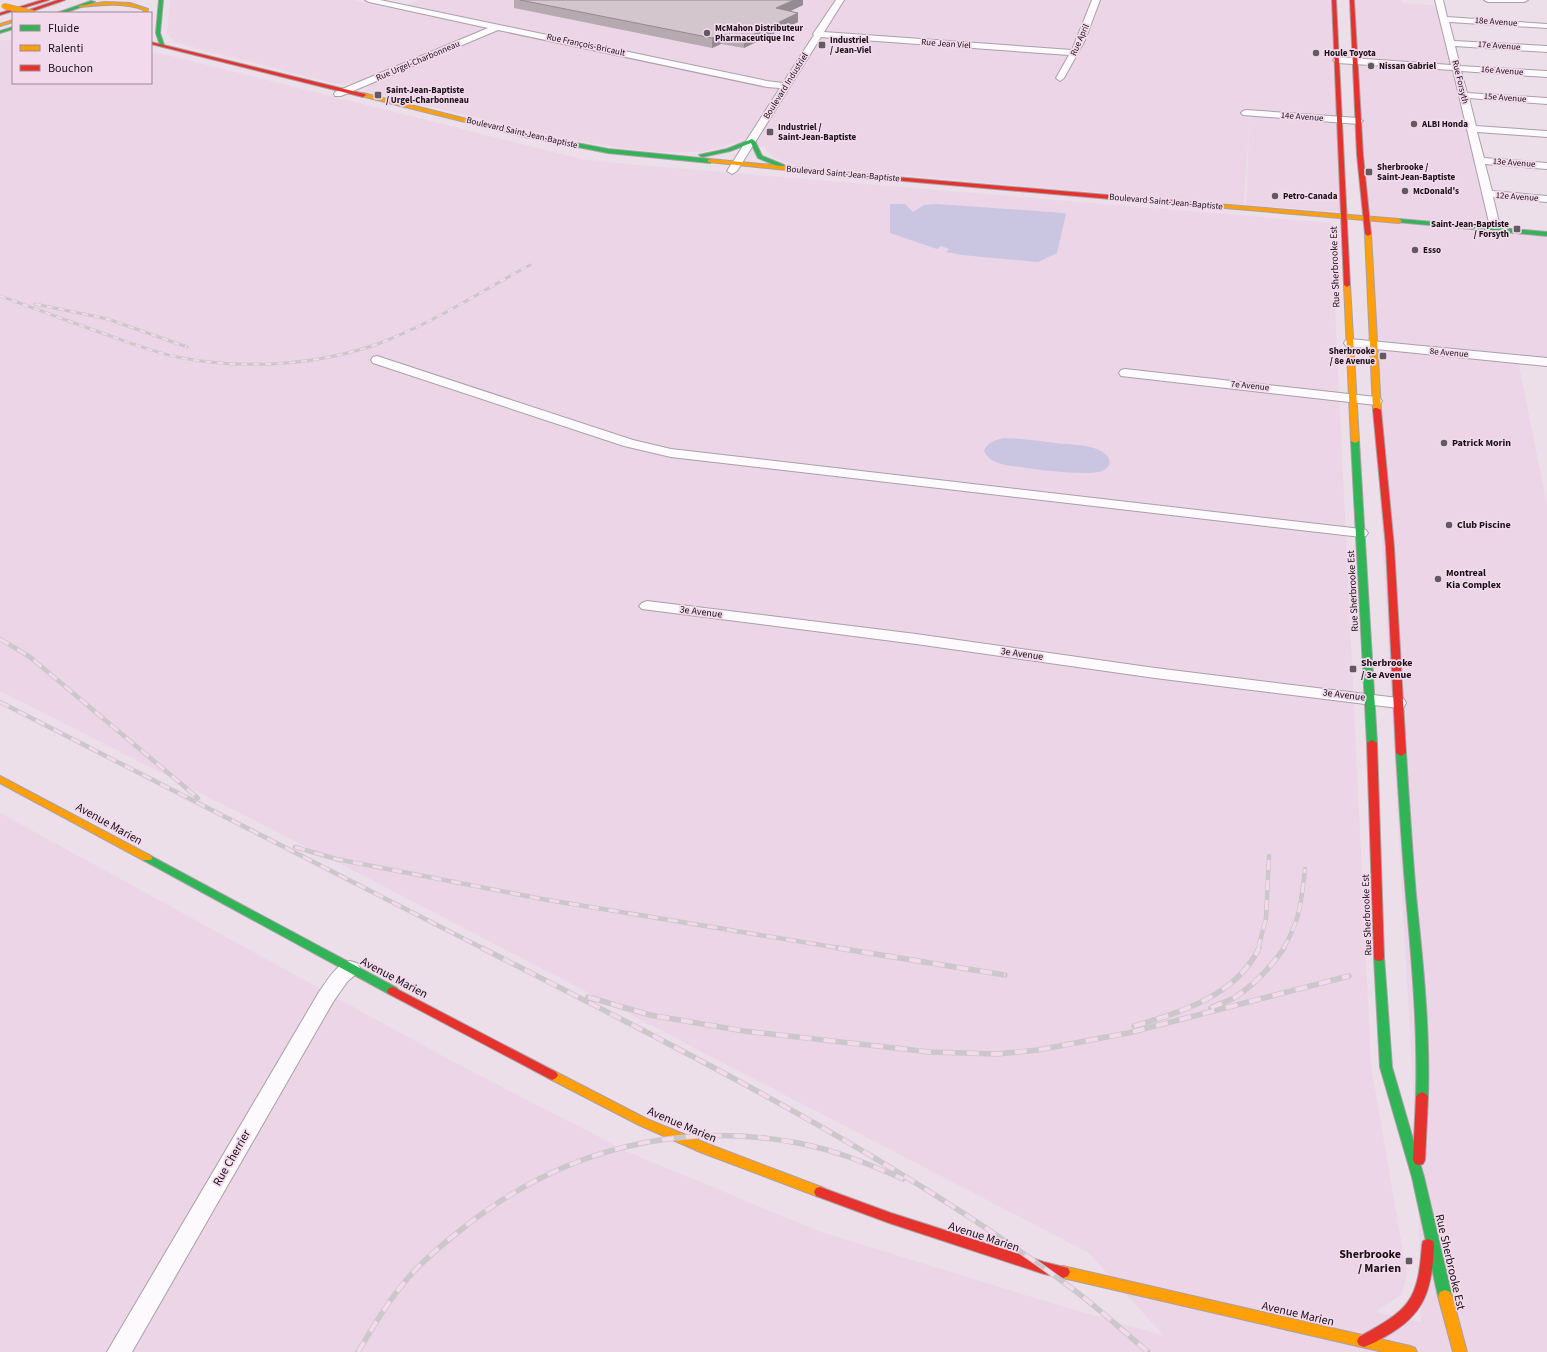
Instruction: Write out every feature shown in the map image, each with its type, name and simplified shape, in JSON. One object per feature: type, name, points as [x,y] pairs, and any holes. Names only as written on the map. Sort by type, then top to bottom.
[{"type":"main road","points":[[32,9],[40,0]]},
{"type":"main road","points":[[1,9],[32,9],[47,0]]},
{"type":"main road","points":[[25,12],[63,0]]},
{"type":"main road","points":[[44,12],[80,3],[100,0]]},
{"type":"main road","points":[[161,0],[155,25],[162,45]]},
{"type":"main road","points":[[1335,0],[1352,1]]},
{"type":"main road","name":"Rue Sherbrooke Est","points":[[1335,0],[1344,220],[1373,346],[1376,401],[1367,434],[1363,460],[1380,979],[1386,1067],[1418,1177],[1450,1319],[1460,1352]]},
{"type":"main road","name":"Rue Sherbrooke Est","points":[[1352,1],[1357,61],[1356,97],[1367,222],[1350,343],[1354,398],[1367,434],[1382,462],[1406,838],[1418,970],[1424,1060],[1418,1177]]},
{"type":"main road","points":[[61,12],[80,3],[129,4],[143,7],[146,10],[145,12]]},
{"type":"main road","points":[[1,9],[12,14]]},
{"type":"main road","points":[[0,20],[12,15]]},
{"type":"main road","points":[[0,26],[12,21]]},
{"type":"main road","points":[[0,32],[12,28]]},
{"type":"main road","points":[[0,38],[12,37]]},
{"type":"main road","name":"Boulevard Saint-Jean-Baptiste","points":[[152,43],[551,147],[648,163],[814,172],[936,185]]},
{"type":"main road","name":"Boulevard Saint-Jean-Baptiste","points":[[152,49],[539,138],[608,151],[656,156],[734,168],[1547,236]]},
{"type":"main road","points":[[1338,78],[1356,79]]},
{"type":"main road","points":[[1339,95],[1356,97]]},
{"type":"main road","points":[[656,156],[690,156],[714,153],[752,141],[760,156],[777,164],[814,172]]},
{"type":"main road","points":[[1341,153],[1360,155]]},
{"type":"main road","points":[[1363,460],[1382,462]]},
{"type":"main road","name":"Avenue Marien","points":[[0,779],[514,1056],[643,1122],[704,1148],[818,1193],[889,1218],[1044,1268],[1410,1352]]},
{"type":"main road","points":[[1364,1341],[1408,1313],[1412,1308],[1421,1290],[1428,1259],[1429,1226]]},
{"type":"street","name":"Rue François-Bricault","points":[[369,0],[389,2],[497,27],[767,84],[786,86]]},
{"type":"street","name":"Boulevard Industriel","points":[[734,168],[840,0]]},
{"type":"street","name":"Rue April","points":[[1060,78],[1070,62],[1091,16],[1096,0]]},
{"type":"street","name":"Rue Forsyth","points":[[1439,0],[1480,161],[1496,232]]},
{"type":"street","points":[[1488,0],[1524,0]]},
{"type":"street","name":"18e Avenue","points":[[1444,19],[1547,26]]},
{"type":"street","name":"Rue Urgel-Charbonneau","points":[[343,92],[497,27]]},
{"type":"street","name":"Rue Jean Viel","points":[[818,34],[1074,53]]},
{"type":"street","name":"17e Avenue","points":[[1451,43],[1547,49]]},
{"type":"street","name":"16e Avenue","points":[[1337,60],[1547,74]]},
{"type":"street","name":"15e Avenue","points":[[1463,95],[1547,101]]},
{"type":"street","name":"14e Avenue","points":[[1246,113],[1358,121]]},
{"type":"street","points":[[1472,129],[1547,134]]},
{"type":"street","name":"13e Avenue","points":[[1480,161],[1547,166]]},
{"type":"street","name":"12e Avenue","points":[[1488,194],[1547,199]]},
{"type":"street","name":"8e Avenue","points":[[1350,343],[1547,362]]},
{"type":"street","points":[[377,360],[629,443],[671,453],[1365,533]]},
{"type":"street","name":"7e Avenue","points":[[1125,373],[1376,401]]},
{"type":"street","name":"3e Avenue","points":[[646,606],[924,640],[1163,674],[1398,703]]},
{"type":"street","name":"Rue Cherrier","points":[[118,1352],[326,996],[340,977],[350,968]]},
{"type":"shaded area","points":[[170,0],[353,0],[395,9],[419,0],[1334,0],[1344,212],[1246,205],[1250,109],[1244,205],[800,166],[781,161],[772,156],[765,147],[733,143],[701,152],[656,152],[602,145],[558,137],[366,91],[369,87],[353,83],[341,85],[177,43],[167,34]]},
{"type":"shaded area","points":[[1352,0],[1402,0],[1403,3],[1440,6],[1495,229],[1547,237],[1547,362],[1518,360],[1547,505],[1547,1352],[0,1352],[0,813],[448,1059],[628,1152],[818,1231],[1164,1336],[1089,1253],[356,872],[0,691],[0,41],[12,40],[12,84],[152,84],[152,53],[167,55],[582,159],[626,164],[1331,223],[1371,1066],[1407,1274],[1402,1294],[1375,1312],[1421,1322],[1418,1177]]},
{"type":"shaded area","points":[[890,204],[905,204],[913,212],[924,205],[937,204],[1066,214],[1057,253],[1038,262],[962,255],[946,252],[949,249],[941,246],[937,249],[890,233]]},
{"type":"shaded area","points":[[1004,438],[1089,447],[1104,453],[1110,463],[1107,468],[1089,473],[1059,472],[1005,465],[990,459],[984,451],[990,443]]},
{"type":"building","name":"McMahon Distributeur Pharmaceutique Inc","points":[[520,0],[794,0],[776,8],[798,13],[744,39],[721,34],[712,38]]},
{"type":"railway","points":[[0,296],[138,346],[177,357],[227,364],[279,364],[331,357],[380,343],[437,317],[530,265]]},
{"type":"railway","points":[[35,304],[108,319],[187,347]]},
{"type":"railway","points":[[0,639],[30,657],[198,798]]},
{"type":"railway","points":[[0,702],[484,949]]},
{"type":"railway","points":[[295,847],[336,859],[542,899],[845,949]]},
{"type":"railway","points":[[1258,949],[1266,918],[1269,856]]},
{"type":"railway","points":[[1283,949],[1297,919],[1305,869]]},
{"type":"railway","points":[[482,948],[707,1064],[781,1104],[927,1190],[997,1236],[1077,1292],[1148,1352]]},
{"type":"railway","points":[[838,948],[1005,975]]},
{"type":"railway","points":[[1134,1026],[1170,1015],[1206,1000],[1222,990],[1236,978],[1249,965],[1259,948]]},
{"type":"railway","points":[[1211,1008],[1234,998],[1248,987],[1268,969],[1284,948]]},
{"type":"railway","points":[[588,997],[650,1015],[744,1031],[930,1052],[997,1054],[1038,1050],[1128,1033],[1349,976]]},
{"type":"railway","points":[[358,1352],[387,1305],[408,1278],[441,1246],[499,1202],[538,1179],[579,1161],[620,1148],[663,1140],[707,1136],[752,1137],[798,1143],[825,1149],[865,1163],[903,1179]]},
{"type":"traffic: fast","points":[[161,0],[158,33],[162,45]]},
{"type":"traffic: fast","points":[[62,12],[93,2]]},
{"type":"traffic: fast","points":[[0,32],[12,28]]},
{"type":"traffic: fast","points":[[529,136],[608,151],[710,161]]},
{"type":"traffic: fast","points":[[702,155],[728,150],[752,141],[760,157],[782,166]]},
{"type":"traffic: fast","points":[[1399,221],[1547,234]]},
{"type":"traffic: fast","points":[[1355,441],[1372,743]]},
{"type":"traffic: fast","points":[[1401,753],[1421,1006],[1423,1052],[1422,1097]]},
{"type":"traffic: fast","points":[[147,858],[393,991]]},
{"type":"traffic: fast","points":[[1379,957],[1386,1067],[1418,1177],[1445,1296]]},
{"type":"traffic: slow","points":[[80,6],[113,3],[130,4],[146,9],[145,12]]},
{"type":"traffic: slow","points":[[4,6],[29,12]]},
{"type":"traffic: slow","points":[[0,25],[12,21]]},
{"type":"traffic: slow","points":[[363,95],[529,136]]},
{"type":"traffic: slow","points":[[710,161],[895,179]]},
{"type":"traffic: slow","points":[[1191,204],[1399,221]]},
{"type":"traffic: slow","points":[[1368,234],[1377,410]]},
{"type":"traffic: slow","points":[[1347,285],[1355,441]]},
{"type":"traffic: slow","points":[[0,779],[147,858]]},
{"type":"traffic: slow","points":[[552,1075],[643,1122],[704,1148],[820,1192]]},
{"type":"traffic: slow","points":[[1063,1272],[1410,1352]]},
{"type":"traffic: slow","points":[[1445,1296],[1460,1352]]},
{"type":"traffic: jam","points":[[0,14],[47,0]]},
{"type":"traffic: jam","points":[[25,12],[63,0]]},
{"type":"traffic: jam","points":[[1334,0],[1347,285]]},
{"type":"traffic: jam","points":[[1352,0],[1360,155],[1368,234]]},
{"type":"traffic: jam","points":[[152,43],[363,95]]},
{"type":"traffic: jam","points":[[895,179],[1191,204]]},
{"type":"traffic: jam","points":[[1377,410],[1390,547],[1401,753]]},
{"type":"traffic: jam","points":[[1372,743],[1379,957]]},
{"type":"traffic: jam","points":[[393,991],[552,1075]]},
{"type":"traffic: jam","points":[[1419,1160],[1422,1097]]},
{"type":"traffic: jam","points":[[820,1192],[889,1218],[1044,1268],[1063,1272]]},
{"type":"traffic: jam","points":[[1364,1341],[1396,1323],[1412,1308],[1421,1291],[1427,1263],[1428,1245]]},
{"type":"place","name":"McMahon Distributeur Pharmaceutique Inc","points":[[707,33]]},
{"type":"place","name":"Industriel / Jean-Viel","points":[[822,45]]},
{"type":"place","name":"Houle Toyota","points":[[1316,53]]},
{"type":"place","name":"Nissan Gabriel","points":[[1371,66]]},
{"type":"place","name":"Saint-Jean-Baptiste / Urgel-Charbonneau","points":[[378,95]]},
{"type":"place","name":"ALBI Honda","points":[[1414,124]]},
{"type":"place","name":"Industriel / Saint-Jean-Baptiste","points":[[770,132]]},
{"type":"place","name":"Sherbrooke / Saint-Jean-Baptiste","points":[[1369,172]]},
{"type":"place","name":"McDonald's","points":[[1405,191]]},
{"type":"place","name":"Petro-Canada","points":[[1275,196]]},
{"type":"place","name":"Saint-Jean-Baptiste / Forsyth","points":[[1517,229]]},
{"type":"place","name":"Esso","points":[[1415,250]]},
{"type":"place","name":"Sherbrooke / 8e Avenue","points":[[1383,356]]},
{"type":"place","name":"Patrick Morin","points":[[1444,443]]},
{"type":"place","name":"Club Piscine","points":[[1449,525]]},
{"type":"place","name":"Montreal Kia Complex","points":[[1438,579]]},
{"type":"place","name":"Sherbrooke / 3e Avenue","points":[[1353,669]]},
{"type":"place","name":"Sherbrooke / Marien","points":[[1409,1261]]}]
